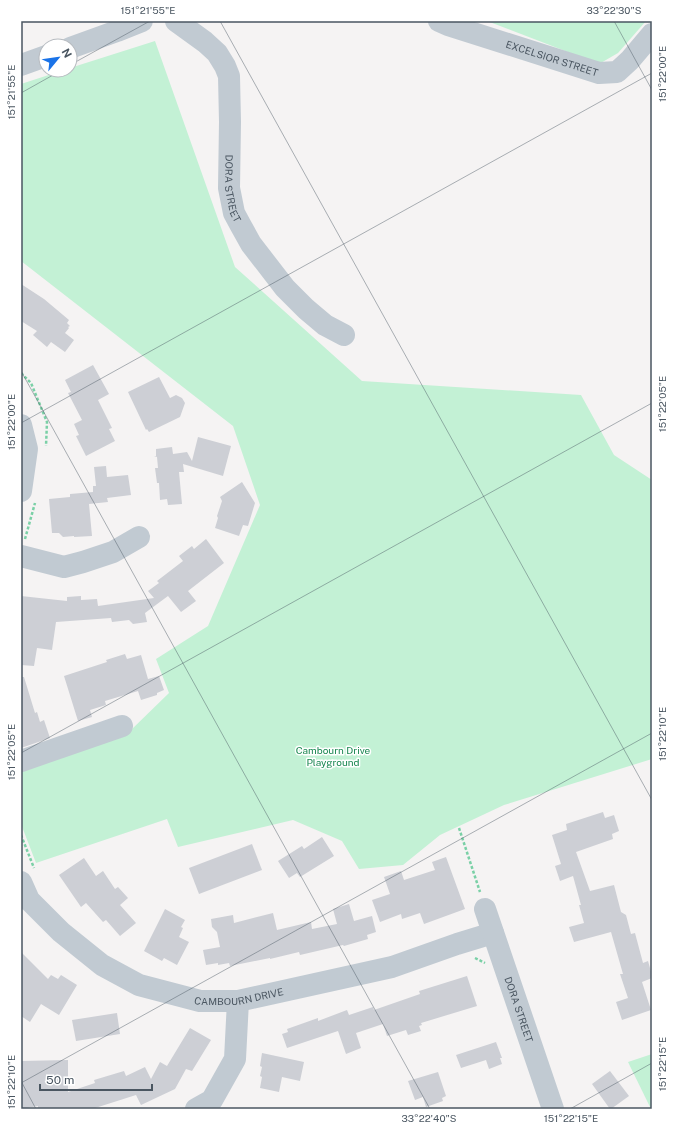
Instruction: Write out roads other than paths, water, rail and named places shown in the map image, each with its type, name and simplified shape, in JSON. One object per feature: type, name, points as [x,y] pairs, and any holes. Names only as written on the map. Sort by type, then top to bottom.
[{"type":"street","points":[[78,45],[142,21]]},
{"type":"street","name":"DORA STREET","points":[[176,21],[205,42],[217,53],[229,76],[229,188],[234,213],[251,244],[285,288],[306,310],[325,325],[344,335]]},
{"type":"street","name":"EXCELSIOR STREET","points":[[439,21],[599,73],[617,72],[630,60],[652,34]]},
{"type":"street","points":[[21,65],[38,59]]},
{"type":"street","points":[[21,425],[27,449],[21,491]]},
{"type":"street","points":[[21,556],[64,567],[113,552],[139,537]]},
{"type":"street","points":[[21,761],[122,726]]},
{"type":"street","name":"CAMBOURN DRIVE","points":[[28,876],[29,900],[61,932],[102,965],[139,985],[200,1001],[238,1001],[392,967],[493,933]]},
{"type":"street","name":"DORA STREET","points":[[486,909],[553,1109]]},
{"type":"street","points":[[196,1109],[212,1100],[235,1059],[238,1001]]},
{"type":"park label","name":"Cambourn Drive Playground","points":[[333,756]]}]
